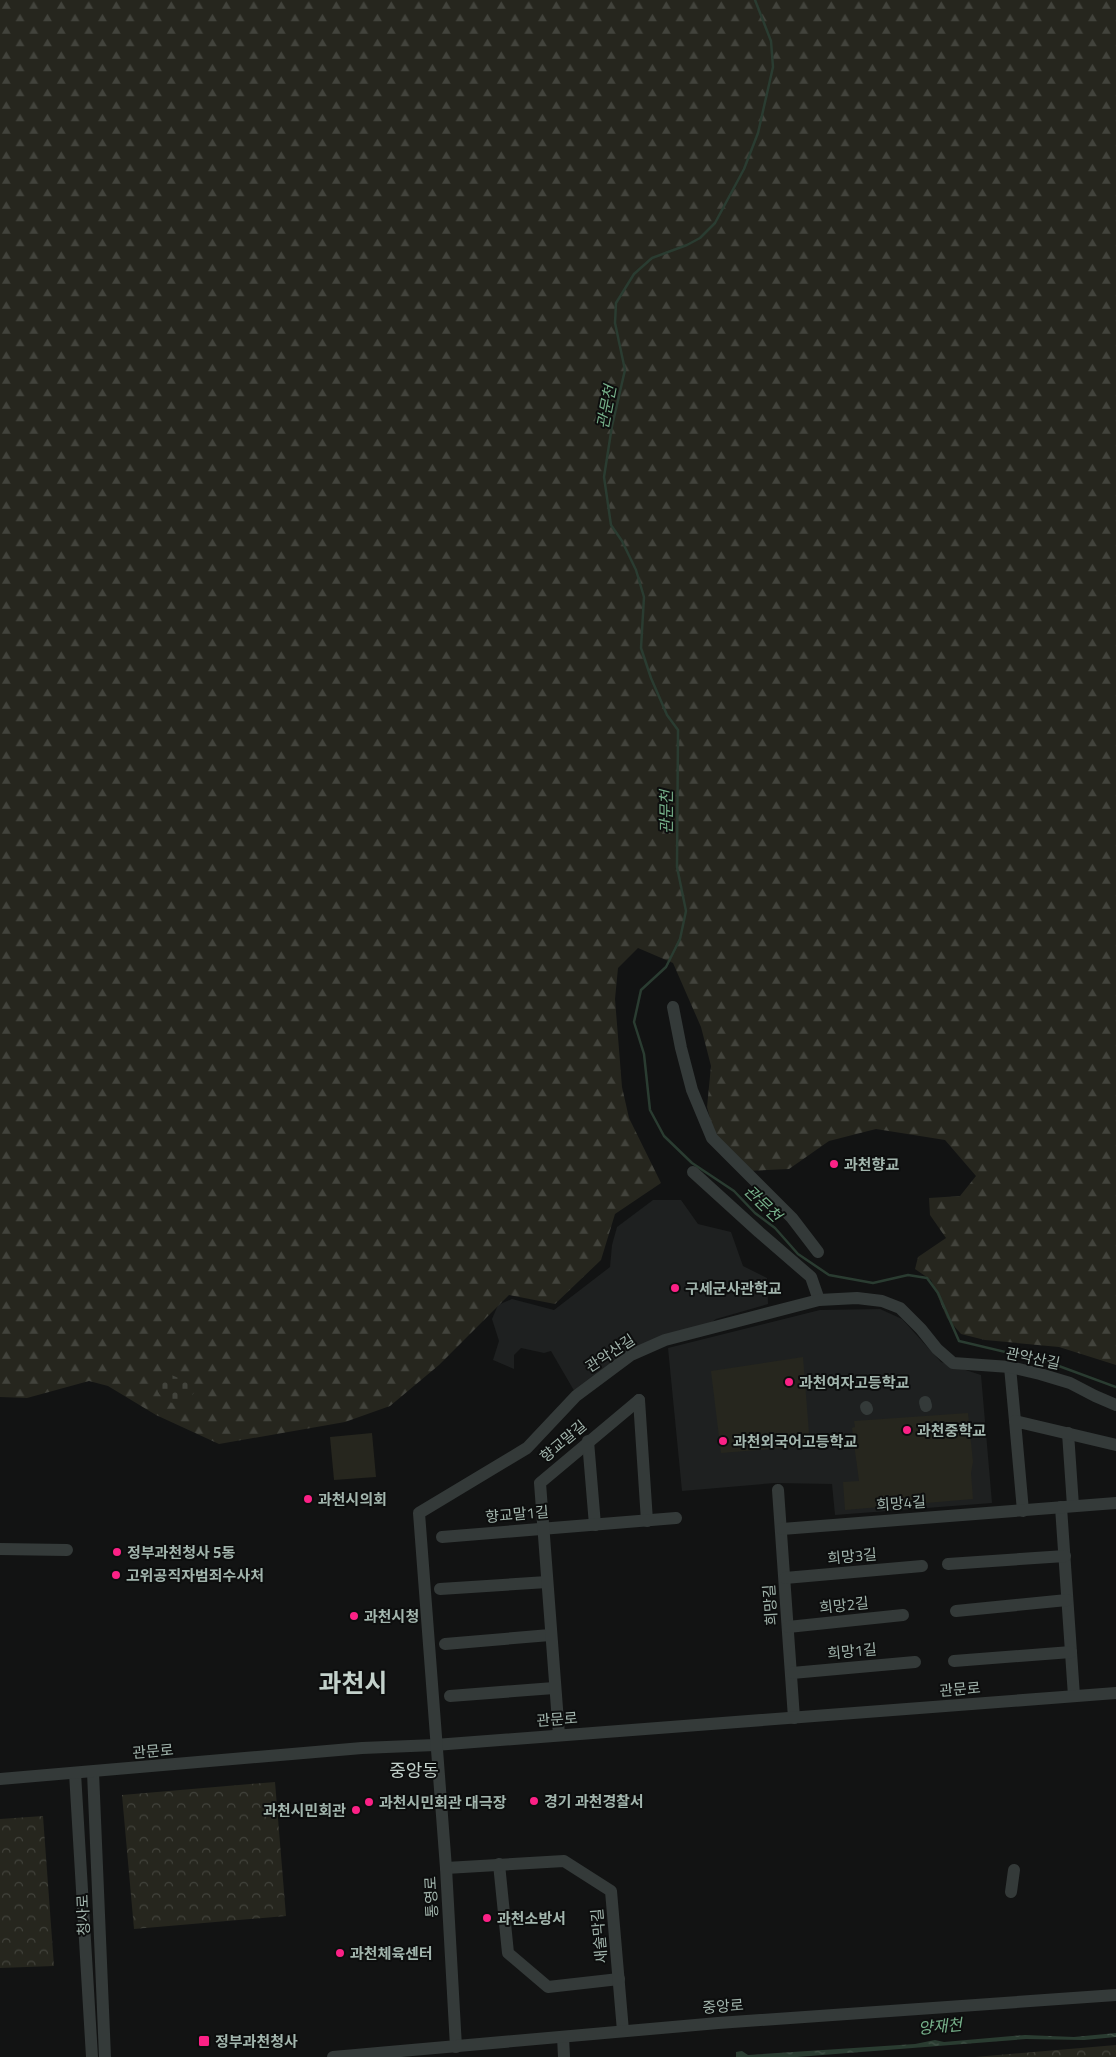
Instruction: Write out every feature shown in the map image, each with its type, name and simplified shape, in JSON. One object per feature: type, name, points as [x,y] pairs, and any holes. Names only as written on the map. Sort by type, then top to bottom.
[{"type":"street","points":[[674,1008],[681,1048],[692,1090],[712,1138],[792,1218],[818,1252]]},
{"type":"street","points":[[693,1172],[811,1276],[819,1300]]},
{"type":"street","name":"관악산길","points":[[436,1745],[419,1513],[527,1448],[576,1396],[631,1355],[664,1340],[819,1300],[857,1298],[882,1301],[900,1308],[921,1329],[937,1349],[953,1363],[1010,1367],[1070,1383],[1116,1405]]},
{"type":"street","points":[[1010,1367],[1023,1511]]},
{"type":"street","name":"향교말길","points":[[559,1735],[546,1582],[540,1482],[639,1400],[647,1521]]},
{"type":"street","points":[[1015,1421],[1116,1445]]},
{"type":"street","points":[[1068,1433],[1065,1556],[1074,1696]]},
{"type":"street","points":[[588,1441],[594,1525]]},
{"type":"street","name":"희망길","points":[[778,1490],[794,1718]]},
{"type":"street","name":"희망4길","points":[[782,1529],[1116,1503]]},
{"type":"street","name":"향교말1길","points":[[442,1537],[676,1518]]},
{"type":"street","points":[[0,1549],[68,1550]]},
{"type":"street","points":[[948,1564],[1065,1556]]},
{"type":"street","name":"희망3길","points":[[785,1578],[922,1566]]},
{"type":"street","points":[[440,1589],[546,1582]]},
{"type":"street","points":[[956,1611],[1067,1600]]},
{"type":"street","name":"희망2길","points":[[788,1627],[903,1615]]},
{"type":"street","points":[[445,1644],[550,1635]]},
{"type":"street","points":[[954,1661],[1071,1652]]},
{"type":"street","name":"희망1길","points":[[792,1672],[915,1662]]},
{"type":"street","points":[[450,1696],[554,1688]]},
{"type":"street","name":"관문로","points":[[0,1779],[362,1748],[436,1745],[1116,1693]]},
{"type":"street","name":"통영로","points":[[436,1745],[446,1868],[453,2051]]},
{"type":"street","name":"청사로","points":[[93,1772],[105,2057]]},
{"type":"street","name":"청사로","points":[[75,1773],[92,2057]]},
{"type":"street","name":"새술막길","points":[[446,1868],[564,1861],[611,1891],[623,2031]]},
{"type":"street","name":"새술막길","points":[[499,1864],[508,1953],[548,1987],[619,1979]]},
{"type":"street","points":[[1011,1892],[1014,1870]]},
{"type":"street","name":"중앙로","points":[[333,2057],[453,2051],[563,2037],[718,2023],[1116,1995]]},
{"type":"street","points":[[563,2037],[564,2057]]},
{"type":"shaded area","name":"구세군사관학교","points":[[653,1200],[681,1200],[698,1224],[731,1232],[743,1266],[767,1278],[768,1304],[716,1319],[704,1328],[663,1338],[576,1394],[551,1351],[544,1353],[521,1348],[514,1355],[514,1369],[493,1360],[499,1341],[492,1319],[498,1305],[512,1299],[554,1310],[610,1267],[612,1245],[617,1227]]},
{"type":"shaded area","points":[[880,1309],[902,1319],[941,1362],[981,1375],[992,1503],[835,1515],[832,1484],[775,1483],[682,1491],[668,1348],[820,1310]]},
{"type":"green space","points":[[0,0],[1116,0],[1116,1365],[1059,1347],[985,1340],[961,1334],[947,1318],[931,1280],[915,1269],[918,1257],[946,1238],[930,1215],[929,1198],[960,1196],[976,1176],[945,1140],[876,1129],[829,1141],[789,1169],[745,1171],[717,1144],[707,1107],[711,1066],[701,1027],[673,963],[638,948],[618,968],[615,999],[622,1087],[629,1118],[661,1183],[615,1214],[601,1260],[555,1304],[509,1295],[439,1365],[390,1406],[345,1422],[219,1444],[156,1415],[108,1386],[89,1381],[27,1398],[0,1397]]},
{"type":"green space","points":[[803,1357],[810,1446],[721,1453],[711,1371]]},
{"type":"green space","points":[[169,1374],[188,1382],[195,1391],[185,1401],[172,1403],[161,1397],[156,1383],[163,1376]]},
{"type":"green space","points":[[968,1413],[973,1462],[971,1473],[973,1499],[845,1510],[843,1482],[859,1481],[852,1428],[855,1427],[854,1421]]},
{"type":"green space","points":[[372,1433],[376,1477],[334,1480],[330,1437]]},
{"type":"green space","points":[[275,1782],[286,1916],[134,1929],[122,1795]]},
{"type":"green space","points":[[43,1816],[54,1966],[0,1968],[0,1819]]},
{"type":"green space","points":[[1116,2045],[1116,2057],[975,2057]]},
{"type":"water","points":[[1116,2033],[1116,2037],[1084,2040],[1026,2039],[797,2057],[736,2057],[736,2052],[742,2051],[748,2055],[915,2044],[935,2040],[944,2042],[1025,2035],[1074,2037]]},
{"type":"waterway","name":"관문천","points":[[755,0],[771,41],[773,67],[758,133],[744,169],[715,223],[700,238],[652,258],[634,274],[616,303],[615,323],[625,370],[612,426],[604,477],[611,525],[622,541],[636,570],[644,597],[641,648],[651,678],[667,715],[678,730],[677,867],[686,911],[680,939],[666,967],[641,990],[634,1022],[644,1054],[650,1110],[664,1136],[692,1163],[734,1191],[755,1213],[775,1228],[798,1254],[829,1275],[873,1283],[908,1275],[927,1278],[938,1293],[959,1341],[1048,1362],[1116,1387]]},
{"type":"place","name":"과천향교","points":[[834,1164]]},
{"type":"place","name":"구세군사관학교","points":[[675,1288]]},
{"type":"place","name":"과천여자고등학교","points":[[789,1382]]},
{"type":"place","name":"과천중학교","points":[[907,1430]]},
{"type":"place","name":"과천외국어고등학교","points":[[723,1441]]},
{"type":"place","name":"과천시의회","points":[[308,1499]]},
{"type":"place","name":"정부과천청사 5동","points":[[117,1552]]},
{"type":"place","name":"고위공직자범죄수사처","points":[[116,1575]]},
{"type":"place","name":"과천시청","points":[[354,1616]]},
{"type":"place","name":"경기 과천경찰서","points":[[534,1801]]},
{"type":"place","name":"과천시민회관 대극장","points":[[369,1802]]},
{"type":"place","name":"과천시민회관","points":[[356,1810]]},
{"type":"place","name":"과천소방서","points":[[487,1918]]},
{"type":"place","name":"과천체육센터","points":[[340,1953]]},
{"type":"place","name":"정부과천청사","points":[[204,2041]]},
{"type":"district","name":"과천시","points":[[353,1683]]},
{"type":"district","name":"중앙동","points":[[414,1770]]},
{"type":"water label","name":"양재천","points":[[940,2026]]}]
